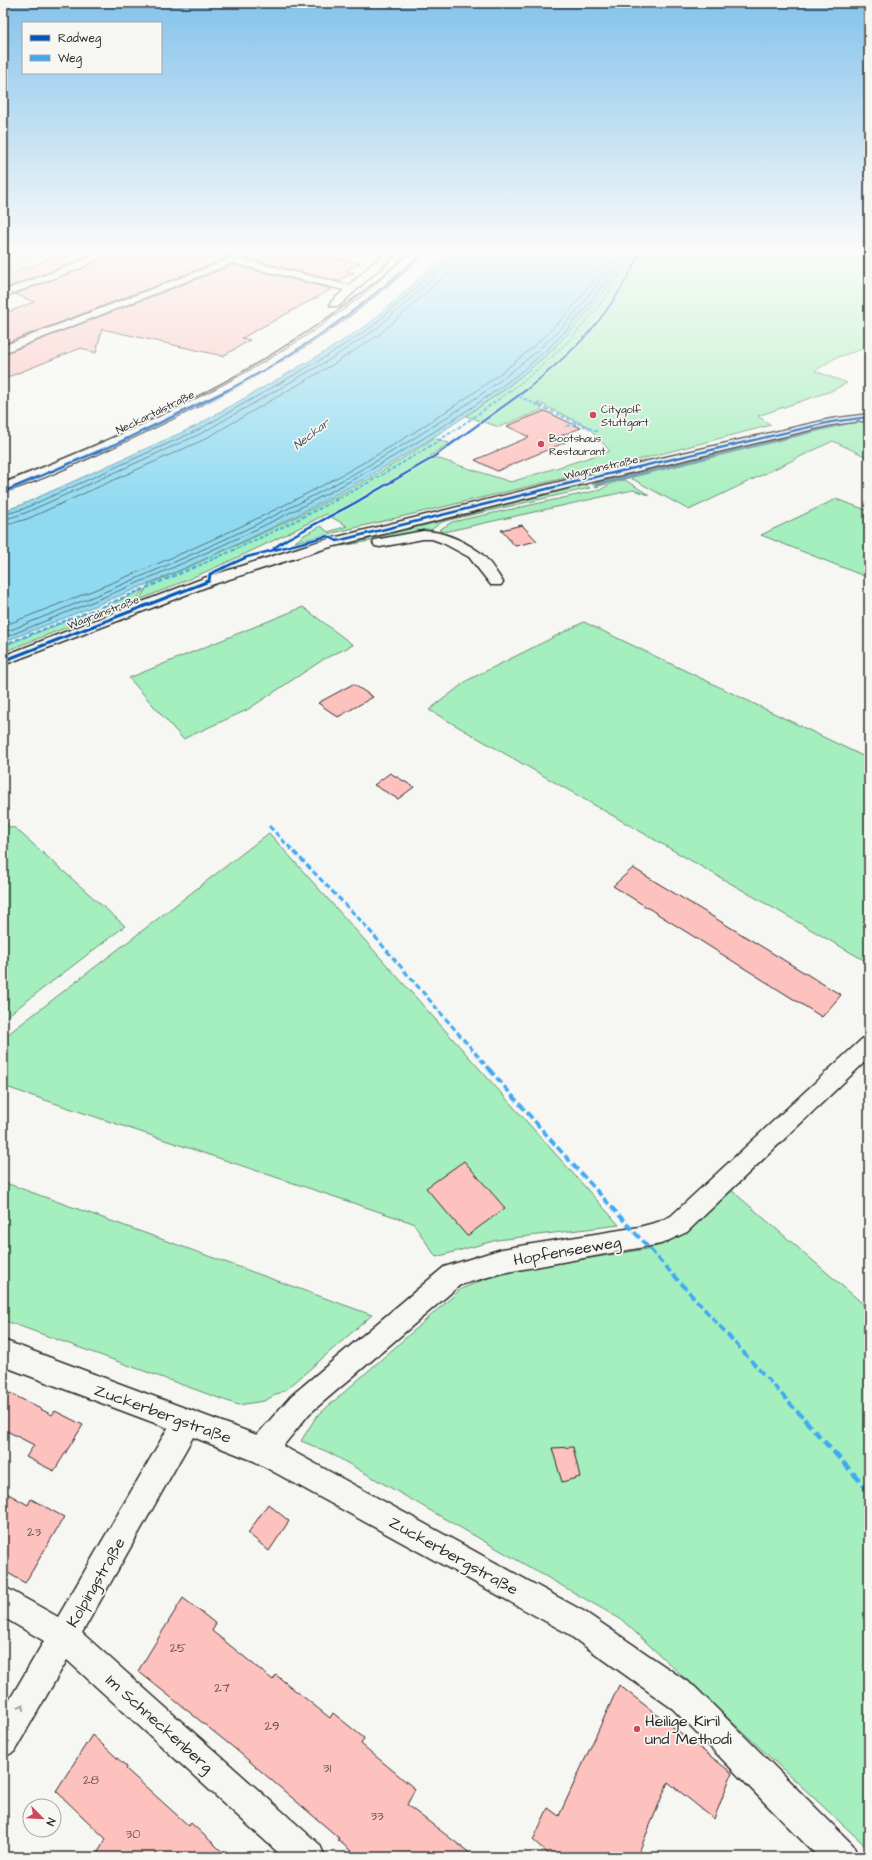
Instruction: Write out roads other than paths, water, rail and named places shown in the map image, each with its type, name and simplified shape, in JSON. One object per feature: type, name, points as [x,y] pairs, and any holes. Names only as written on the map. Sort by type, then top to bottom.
[{"type":"main road","name":"Neckartalstraße","points":[[3,488],[107,445],[230,385],[312,336]]},
{"type":"street","points":[[3,350],[39,336]]},
{"type":"street","name":"Wagrainstraße","points":[[3,661],[209,581],[322,545],[576,482],[824,424],[869,417]]},
{"type":"street","points":[[322,545],[338,550],[423,535],[433,535],[448,540],[474,554],[496,582]]},
{"type":"street","name":"Hopfenseeweg","points":[[262,1450],[300,1405],[453,1275],[502,1261],[640,1238],[661,1233],[679,1224],[869,1045]]},
{"type":"street","name":"Zuckerbergstraße","points":[[3,1353],[262,1450],[575,1622],[684,1698],[841,1857]]},
{"type":"street","name":"Kolpingstraße","points":[[3,1741],[187,1422]]},
{"type":"street","name":"Im Schneckenberg","points":[[3,1601],[63,1636],[308,1857]]},
{"type":"water","name":"Neckar","points":[[350,336],[566,336],[504,389],[399,459],[345,490],[234,546],[119,596],[3,642],[3,511],[21,505],[196,426],[325,352]]},
{"type":"waterway","points":[[597,484],[843,423]]},
{"type":"tram line","points":[[3,483],[89,448],[175,409],[258,366],[305,336]]},
{"type":"place","name":"Citygolf Stuttgart","points":[[593,415]]},
{"type":"place","name":"Bootshaus Restaurant","points":[[541,444]]},
{"type":"place","name":"Heilige Kiril und Methodi","points":[[637,1729]]}]
